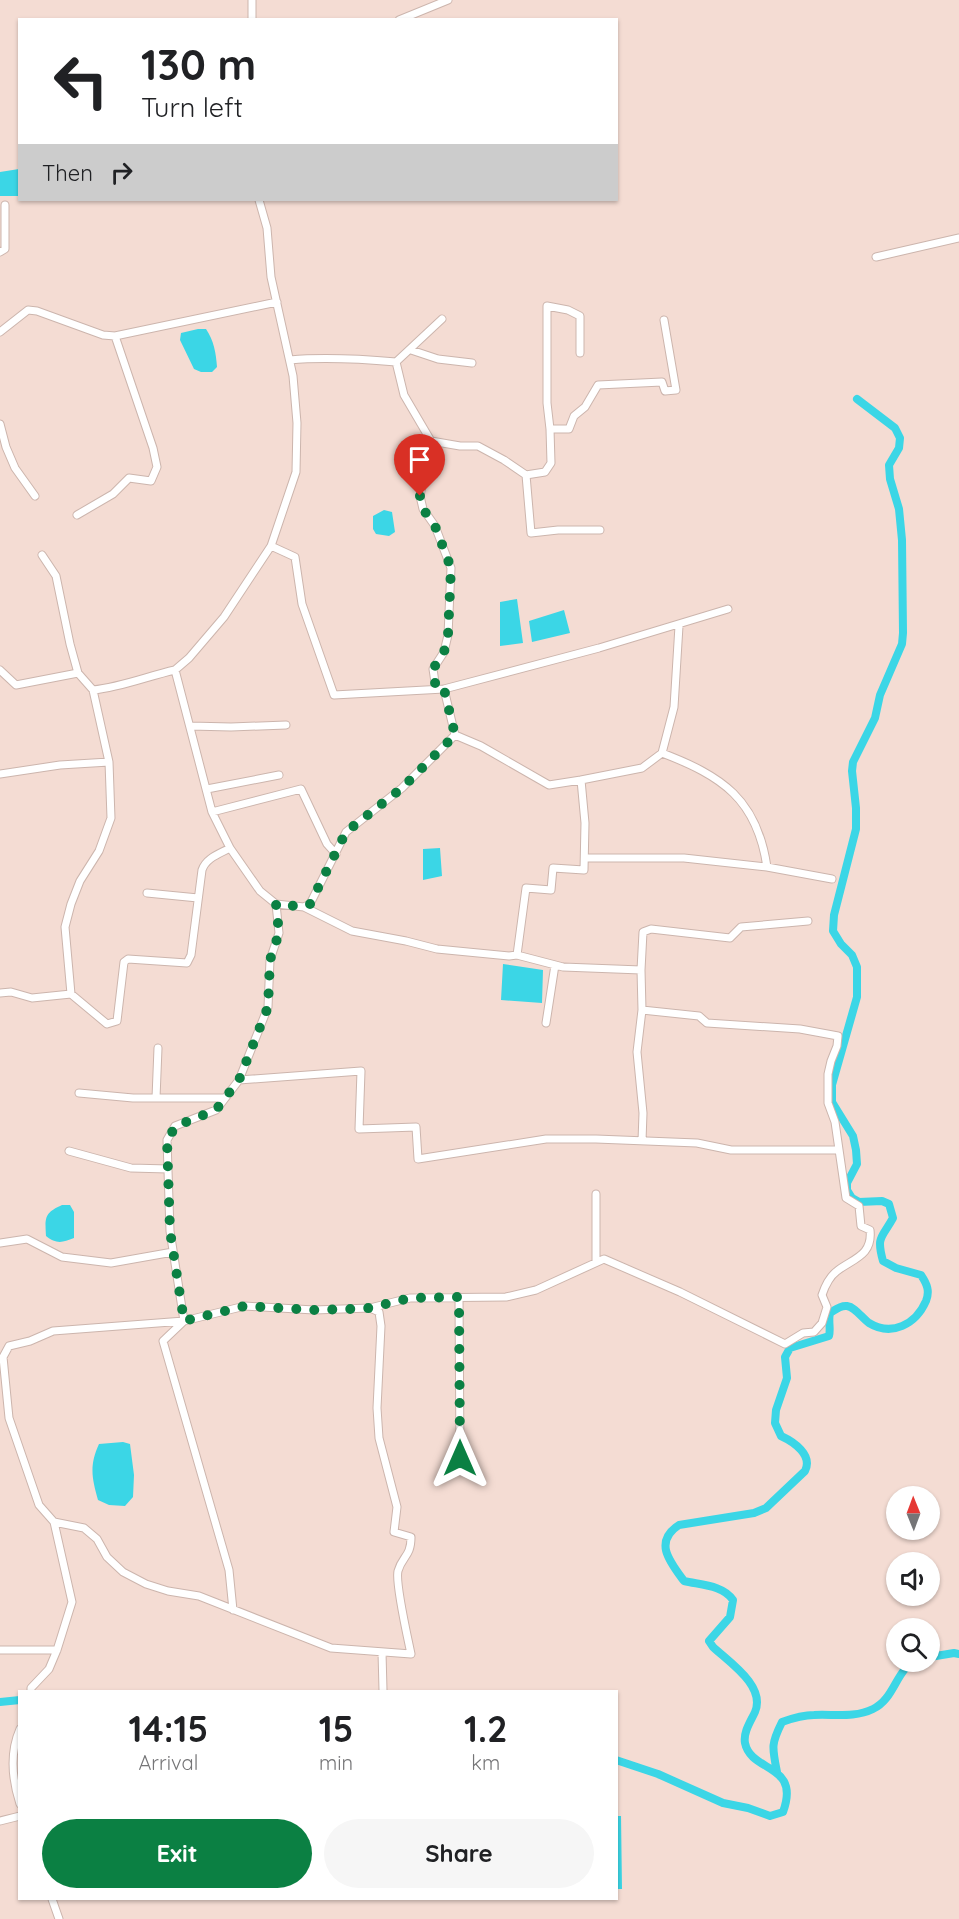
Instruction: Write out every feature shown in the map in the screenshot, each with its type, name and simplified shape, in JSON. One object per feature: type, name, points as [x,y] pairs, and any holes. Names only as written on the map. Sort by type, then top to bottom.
[{"type":"street","points":[[252,0],[252,18]]},
{"type":"street","points":[[404,18],[448,0]]},
{"type":"street","points":[[93,690],[109,689],[144,677],[175,670],[189,658],[224,617],[271,546],[296,472],[297,423],[290,360],[272,277],[267,228],[260,201]]},
{"type":"street","points":[[0,252],[5,249],[5,205]]},
{"type":"street","points":[[876,257],[959,238]]},
{"type":"street","points":[[0,332],[28,310],[37,311],[103,335],[115,336],[277,302]]},
{"type":"street","points":[[431,441],[478,447],[504,460],[526,475],[545,472],[552,463],[547,403],[547,306],[568,310],[580,316],[580,353]]},
{"type":"street","points":[[290,360],[312,358],[396,362],[442,319]]},
{"type":"street","points":[[550,429],[569,429],[574,416],[585,407],[598,386],[662,382],[665,391],[676,390],[664,320]]},
{"type":"street","points":[[77,515],[113,494],[129,478],[151,481],[157,467],[147,427],[115,336]]},
{"type":"street","points":[[411,350],[432,358],[472,363]]},
{"type":"street","points":[[396,362],[404,395],[431,441],[420,496],[423,509],[435,526],[451,568],[448,635],[444,652],[433,669],[455,735],[481,746],[549,785],[642,768],[662,753],[674,707],[679,626]]},
{"type":"street","points":[[0,424],[15,468],[35,496]]},
{"type":"street","points":[[526,475],[531,533],[558,530],[600,530]]},
{"type":"street","points":[[271,546],[296,557],[303,604],[334,695],[440,689],[679,626],[728,609]]},
{"type":"street","points":[[42,555],[56,576],[78,673],[93,690],[109,762],[111,818],[99,851],[80,881],[65,927],[71,994],[107,1024],[117,1021],[124,962],[128,959],[187,963],[191,956],[201,870],[204,863],[230,848]]},
{"type":"street","points":[[0,670],[16,685],[78,673]]},
{"type":"street","points":[[175,670],[212,812],[230,848],[260,891],[276,904],[304,907],[352,931],[406,940],[436,949],[517,955],[563,967],[641,970]]},
{"type":"street","points":[[190,726],[286,725]]},
{"type":"street","points":[[304,907],[314,898],[346,832],[402,788],[455,735]]},
{"type":"street","points":[[662,753],[692,764],[718,779],[741,799],[763,842],[766,867]]},
{"type":"street","points":[[0,774],[60,765],[109,762]]},
{"type":"street","points":[[207,789],[279,775]]},
{"type":"street","points":[[517,955],[526,888],[551,890],[553,868],[584,870],[585,824],[581,780]]},
{"type":"street","points":[[212,812],[301,789],[327,844],[336,854]]},
{"type":"street","points":[[585,858],[684,858],[766,867],[832,879]]},
{"type":"street","points":[[147,893],[198,898]]},
{"type":"street","points":[[184,1321],[170,1231],[167,1140],[176,1126],[216,1110],[239,1080],[268,1007],[270,960],[279,933],[276,904]]},
{"type":"street","points":[[642,1141],[643,1113],[638,1052],[642,1010],[643,932],[651,928],[730,938],[741,927],[808,921]]},
{"type":"street","points":[[546,1023],[555,965]]},
{"type":"street","points":[[0,993],[11,992],[32,998],[71,994]]},
{"type":"street","points":[[31,1690],[49,1669],[72,1602],[54,1522],[39,1505],[9,1418],[3,1357],[9,1346],[30,1341],[53,1331],[184,1321],[245,1306],[314,1310],[370,1308],[410,1298],[506,1297],[536,1290],[604,1258],[680,1292],[785,1344],[803,1333],[814,1332],[822,1323],[827,1307],[822,1295],[826,1284],[838,1269],[855,1261],[866,1249],[871,1236],[870,1230],[861,1226],[859,1206],[846,1198],[835,1122],[831,1115],[828,1092],[831,1061],[837,1046],[838,1035],[800,1029],[707,1023],[699,1016],[642,1010]]},
{"type":"street","points":[[156,1098],[158,1048]]},
{"type":"street","points":[[239,1080],[361,1071],[359,1129],[416,1128],[418,1158],[546,1139],[697,1143],[730,1150],[838,1150]]},
{"type":"street","points":[[79,1093],[156,1098],[225,1098]]},
{"type":"street","points":[[69,1151],[131,1168],[168,1169]]},
{"type":"street","points":[[596,1194],[596,1262]]},
{"type":"street","points":[[0,1243],[27,1239],[62,1257],[111,1263],[173,1252]]},
{"type":"street","points":[[459,1297],[460,1458]]},
{"type":"street","points":[[54,1522],[84,1528],[97,1539],[107,1557],[123,1572],[146,1584],[168,1591],[199,1596],[331,1648],[411,1654],[397,1572],[411,1550],[411,1537],[394,1532],[397,1507],[379,1438],[377,1408],[381,1326],[379,1312],[370,1308]]},
{"type":"street","points":[[184,1321],[163,1341],[229,1570],[233,1610]]},
{"type":"street","points":[[0,1650],[57,1650]]},
{"type":"street","points":[[382,1652],[383,1690]]},
{"type":"street","points":[[18,1734],[12,1762],[14,1785],[18,1798]]},
{"type":"street","points":[[0,1821],[18,1816]]},
{"type":"street","points":[[52,1900],[59,1919]]},
{"type":"water","points":[[18,169],[18,196],[0,196],[0,172]]},
{"type":"water","points":[[206,329],[213,343],[217,367],[212,372],[201,372],[194,369],[180,340],[181,333]]},
{"type":"water","points":[[384,510],[392,512],[395,532],[389,536],[376,534],[373,529],[373,516]]},
{"type":"water","points":[[517,599],[523,643],[500,646],[500,602]]},
{"type":"water","points":[[564,610],[570,633],[532,642],[529,621]]},
{"type":"water","points":[[440,848],[442,876],[423,880],[423,849]]},
{"type":"water","points":[[503,964],[543,970],[542,1003],[501,1000]]},
{"type":"water","points":[[62,1205],[70,1205],[74,1212],[74,1238],[59,1242],[46,1236],[46,1225],[49,1214]]},
{"type":"water","points":[[123,1442],[130,1444],[134,1475],[133,1497],[125,1506],[109,1505],[98,1500],[93,1478],[94,1459],[99,1444]]},
{"type":"water","points":[[618,1816],[621,1816],[622,1889],[618,1889]]},
{"type":"waterway","points":[[618,1761],[658,1774],[723,1803],[748,1808],[770,1816],[783,1812],[787,1796],[786,1785],[773,1770],[749,1753],[745,1743],[746,1731],[755,1712],[757,1702],[755,1693],[744,1675],[709,1641],[730,1617],[733,1600],[718,1588],[684,1581],[669,1559],[665,1545],[671,1532],[679,1525],[754,1513],[766,1508],[805,1471],[807,1465],[804,1454],[796,1445],[781,1436],[775,1423],[776,1410],[787,1378],[785,1357],[790,1348],[829,1336],[830,1313],[844,1306],[856,1310],[869,1323],[878,1327],[886,1329],[902,1326],[910,1322],[922,1309],[928,1294],[921,1275],[896,1268],[883,1261],[880,1242],[893,1218],[889,1204],[882,1201],[859,1202],[852,1198],[847,1190],[847,1183],[857,1164],[856,1150],[853,1136],[832,1102],[832,1085],[857,997],[857,967],[852,955],[833,931],[834,915],[856,829],[853,762],[875,718],[880,695],[902,644],[903,633],[902,540],[899,509],[890,479],[889,465],[899,448],[900,438],[895,428],[857,399]]},
{"type":"waterway","points":[[940,1655],[959,1654]]},
{"type":"waterway","points":[[777,1772],[774,1746],[782,1722],[806,1716],[852,1715],[866,1712],[884,1701],[903,1672]]},
{"type":"waterway","points":[[0,1702],[18,1700]]},
{"type":"route","points":[[420,496],[423,509],[435,526],[451,568],[448,635],[444,652],[433,669],[436,689],[444,689],[455,735],[402,788],[346,832],[310,904],[295,907],[276,904],[279,933],[270,960],[268,1007],[239,1080],[216,1110],[176,1126],[167,1140],[170,1231],[184,1321],[245,1306],[314,1310],[351,1309],[370,1308],[410,1298],[459,1297],[460,1458]]}]
